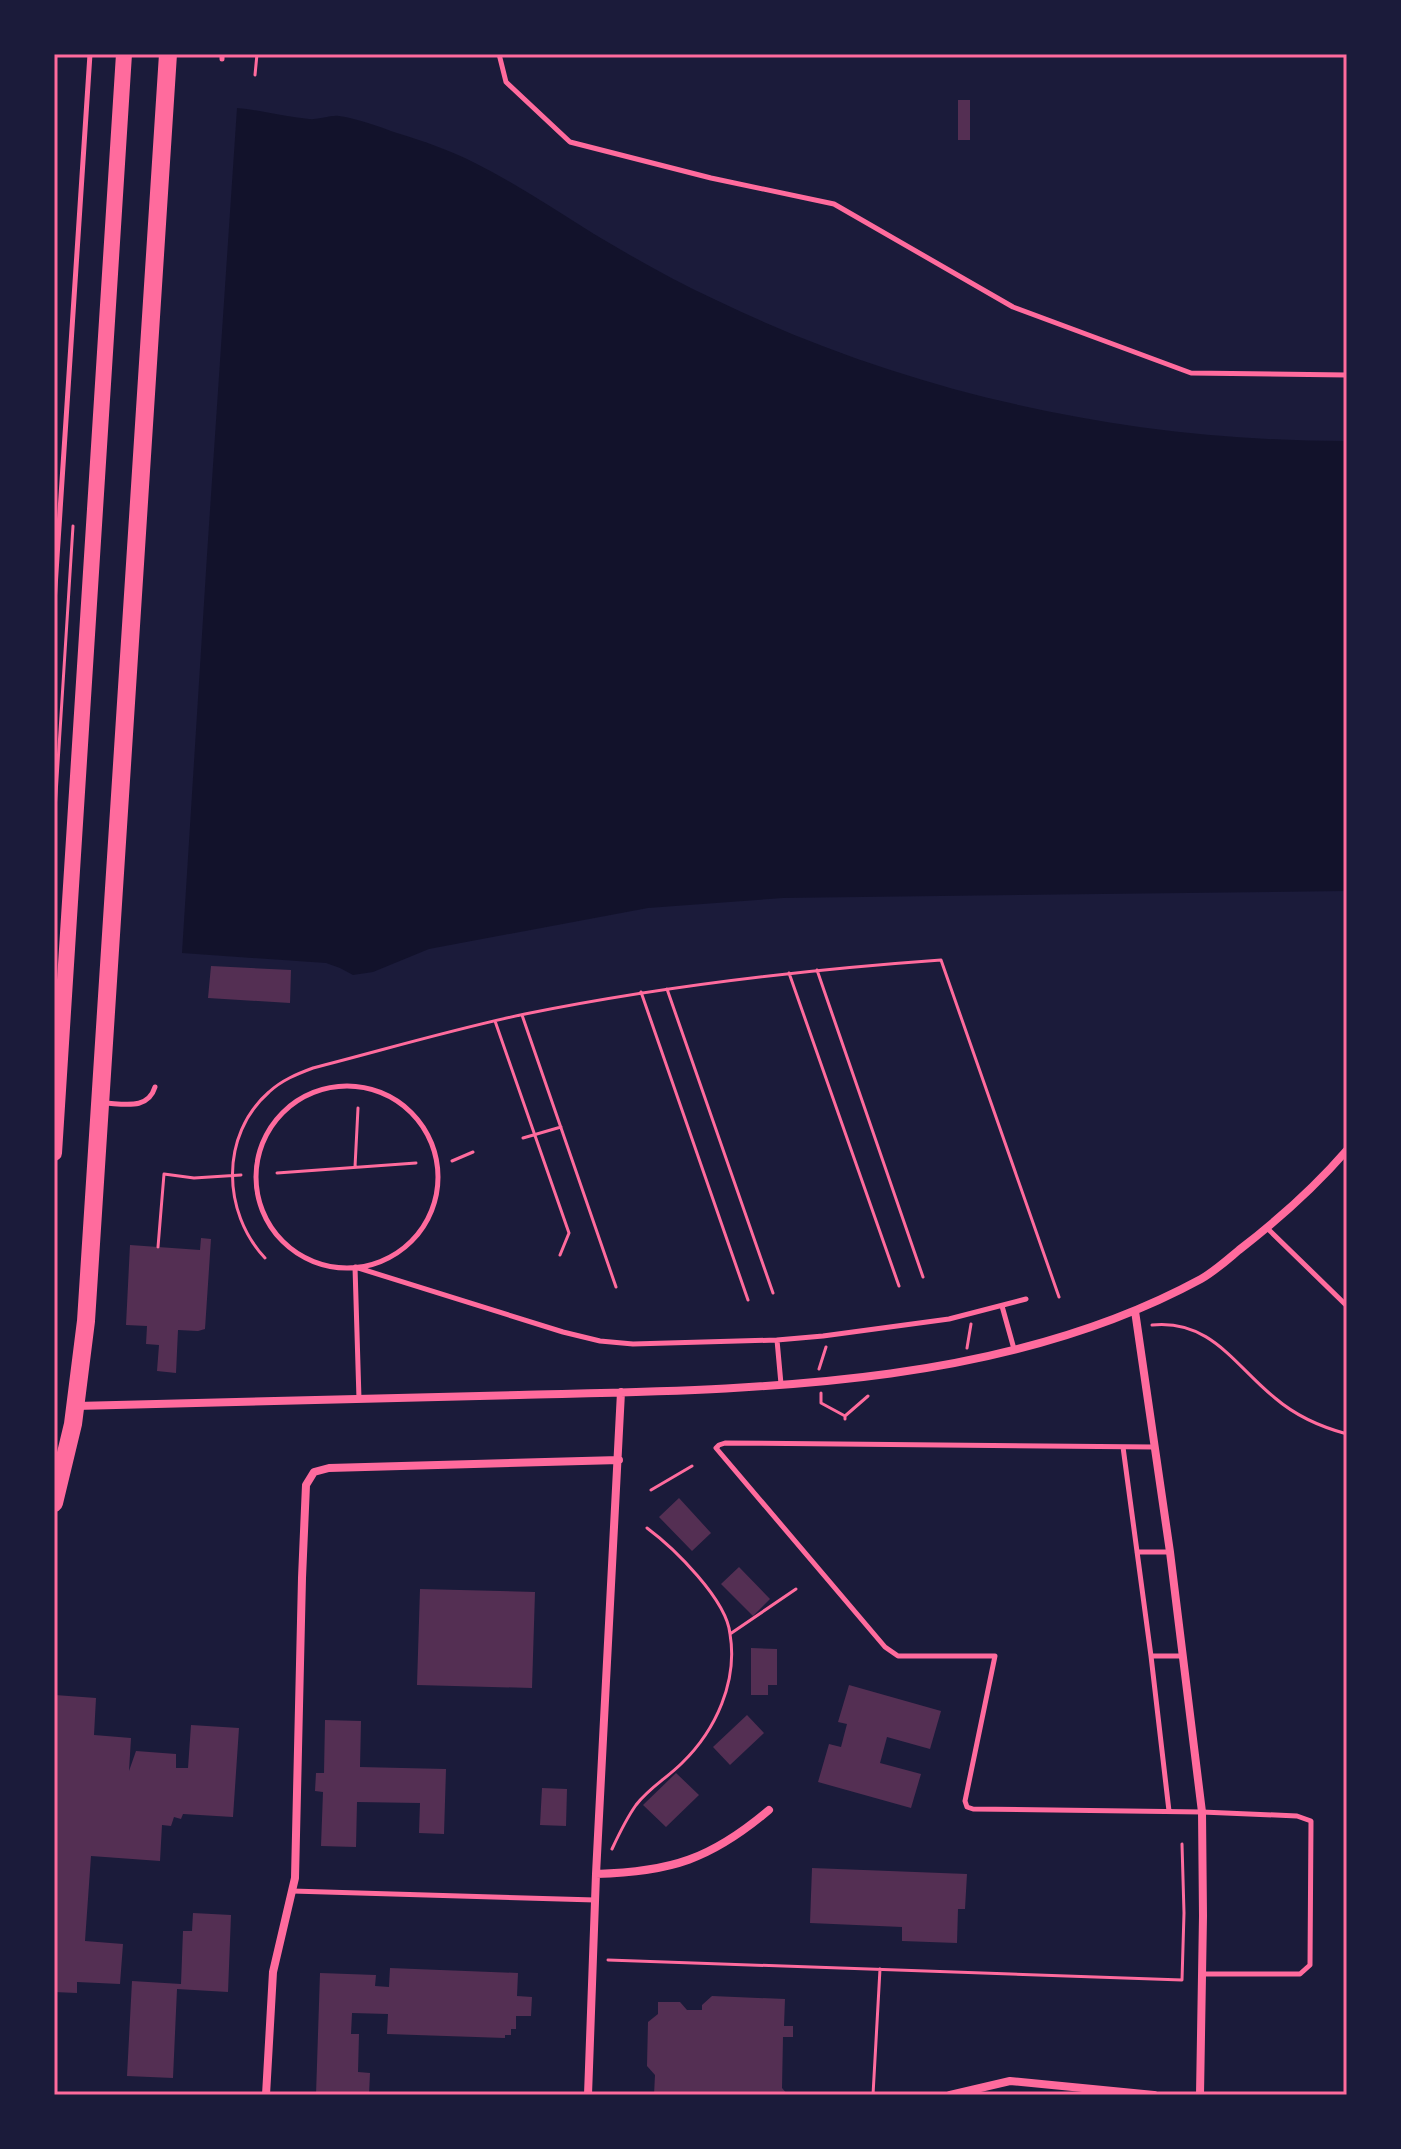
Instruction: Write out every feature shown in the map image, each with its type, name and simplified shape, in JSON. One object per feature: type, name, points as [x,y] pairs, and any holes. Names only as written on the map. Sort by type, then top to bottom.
[{"type":"main road","points":[[54,1153],[124,54]]},
{"type":"main road","points":[[54,1503],[76,1406],[86,1321],[168,54]]},
{"type":"street","points":[[76,1406],[621,1392],[820,1382],[970,1360],[1039,1343],[1135,1311],[1204,1277],[1319,1182],[1347,1150]]},
{"type":"street","points":[[1135,1311],[1170,1552],[1202,1812],[1200,2095]]},
{"type":"street","points":[[588,2095],[621,1392]]},
{"type":"street","points":[[266,2095],[273,1972],[295,1878],[306,1485],[314,1472],[329,1468],[619,1460]]},
{"type":"street","points":[[596,1874],[655,1869],[694,1859],[745,1831],[769,1810]]},
{"type":"street","points":[[950,2095],[1010,2081],[1154,2095]]},
{"type":"lane","points":[[54,603],[90,54]]},
{"type":"lane","points":[[499,54],[506,82],[570,142],[711,178],[834,204],[1013,307],[1191,373],[1347,375]]},
{"type":"lane","points":[[355,1267],[376,1263],[402,1250],[422,1229],[435,1203],[439,1175],[433,1146],[420,1121],[399,1101],[372,1089],[344,1085],[318,1090],[295,1101],[276,1118],[263,1140],[256,1165],[256,1191],[264,1215],[278,1237],[299,1254],[323,1265],[355,1267],[563,1332],[600,1341],[633,1344],[777,1340],[902,1326],[972,1314],[1026,1299]]},
{"type":"lane","points":[[101,1103],[139,1104],[150,1099],[155,1087]]},
{"type":"lane","points":[[1267,1228],[1347,1306]]},
{"type":"lane","points":[[355,1267],[359,1399]]},
{"type":"lane","points":[[1002,1306],[1014,1349]]},
{"type":"lane","points":[[777,1340],[781,1384]]},
{"type":"lane","points":[[1155,1447],[725,1443],[716,1448],[885,1647],[898,1656],[995,1656],[965,1801],[967,1807],[1202,1812],[1297,1816],[1311,1821],[1310,1965],[1300,1974],[1202,1974]]},
{"type":"lane","points":[[1123,1447],[1169,1811]]},
{"type":"lane","points":[[1137,1552],[1170,1552]]},
{"type":"lane","points":[[1151,1656],[1183,1656]]},
{"type":"lane","points":[[292,1891],[595,1900]]},
{"type":"path","points":[[255,75],[257,54]]},
{"type":"path","points":[[265,1258],[255,1248],[241,1224],[233,1196],[234,1155],[244,1125],[260,1101],[282,1082],[305,1071],[495,1021],[641,992],[817,970],[941,960],[1059,1297]]},
{"type":"path","points":[[817,970],[923,1277]]},
{"type":"path","points":[[789,973],[899,1286]]},
{"type":"path","points":[[667,989],[773,1293]]},
{"type":"path","points":[[641,992],[748,1300]]},
{"type":"path","points":[[522,1015],[616,1287]]},
{"type":"path","points":[[495,1021],[569,1233],[560,1255]]},
{"type":"path","points":[[359,1056],[359,1064]]},
{"type":"path","points":[[355,1167],[358,1108]]},
{"type":"path","points":[[523,1138],[561,1127]]},
{"type":"path","points":[[452,1161],[473,1152]]},
{"type":"path","points":[[277,1173],[416,1163]]},
{"type":"path","points":[[158,1247],[164,1174],[194,1178],[241,1175]]},
{"type":"path","points":[[967,1348],[971,1324]]},
{"type":"path","points":[[1152,1325],[1191,1328],[1219,1346],[1293,1411],[1321,1426],[1347,1434]]},
{"type":"path","points":[[819,1369],[826,1347]]},
{"type":"path","points":[[821,1392],[821,1403],[845,1417],[868,1396]]},
{"type":"path","points":[[651,1490],[692,1466]]},
{"type":"path","points":[[610,1854],[637,1804],[680,1766],[708,1730],[726,1691],[732,1658],[725,1615],[715,1597],[682,1559],[647,1528]]},
{"type":"path","points":[[730,1634],[796,1589]]},
{"type":"path","points":[[604,1960],[1182,1980],[1182,1844]]},
{"type":"path","points":[[873,2095],[880,1969]]},
{"type":"shaded area","points":[[237,108],[309,119],[346,117],[446,150],[506,180],[624,252],[716,300],[867,362],[945,386],[1024,406],[1103,421],[1265,439],[1347,441],[1347,891],[783,898],[648,908],[429,949],[373,972],[353,975],[326,963],[182,953]]},
{"type":"building","points":[[958,100],[970,100],[970,140],[958,140]]},
{"type":"building","points":[[211,966],[291,970],[290,1003],[208,998]]},
{"type":"building","points":[[201,1238],[211,1239],[205,1329],[178,1330],[176,1373],[157,1371],[159,1345],[146,1344],[147,1326],[126,1325],[130,1245],[200,1250]]},
{"type":"building","points":[[679,1498],[711,1533],[692,1551],[659,1517]]},
{"type":"building","points":[[739,1567],[770,1599],[753,1616],[721,1584]]},
{"type":"building","points":[[420,1589],[535,1592],[532,1688],[417,1685]]},
{"type":"building","points":[[751,1648],[777,1649],[777,1685],[768,1685],[768,1695],[751,1695]]},
{"type":"building","points":[[849,1685],[941,1711],[930,1749],[887,1737],[880,1763],[921,1774],[911,1808],[818,1782],[829,1744],[841,1747],[847,1724],[838,1722]]},
{"type":"building","points":[[55,1695],[96,1698],[94,1735],[131,1738],[129,1771],[136,1751],[176,1754],[176,1768],[188,1768],[191,1725],[239,1728],[233,1817],[183,1814],[181,1819],[174,1817],[171,1826],[162,1825],[160,1861],[91,1856],[85,1941],[123,1944],[120,1984],[77,1982],[77,1993],[54,1992]]},
{"type":"building","points":[[747,1715],[764,1733],[730,1765],[713,1747]]},
{"type":"building","points":[[325,1720],[361,1721],[360,1767],[446,1769],[444,1834],[419,1833],[420,1803],[357,1802],[356,1847],[321,1846],[323,1792],[315,1791],[316,1773],[324,1773]]},
{"type":"building","points":[[676,1773],[699,1795],[666,1827],[643,1805]]},
{"type":"building","points":[[542,1788],[567,1789],[566,1826],[540,1825]]},
{"type":"building","points":[[812,1868],[967,1874],[965,1909],[958,1909],[957,1943],[902,1941],[902,1927],[810,1923]]},
{"type":"building","points":[[193,1913],[231,1915],[228,1992],[177,1989],[173,2078],[127,2076],[132,1981],[181,1984],[183,1931],[192,1931]]},
{"type":"building","points":[[390,1968],[518,1973],[517,1996],[532,1997],[531,2016],[516,2016],[516,2029],[511,2029],[511,2035],[505,2035],[505,2038],[387,2034],[388,2014],[352,2013],[351,2034],[359,2034],[358,2072],[370,2073],[369,2095],[316,2095],[320,1973],[376,1975],[375,1986],[389,1987]]},
{"type":"building","points":[[712,1996],[785,1999],[784,2026],[793,2026],[793,2037],[783,2037],[782,2088],[788,2095],[654,2095],[655,2075],[647,2066],[648,2022],[658,2014],[658,2002],[680,2002],[687,2010],[702,2010],[702,2005]]}]
